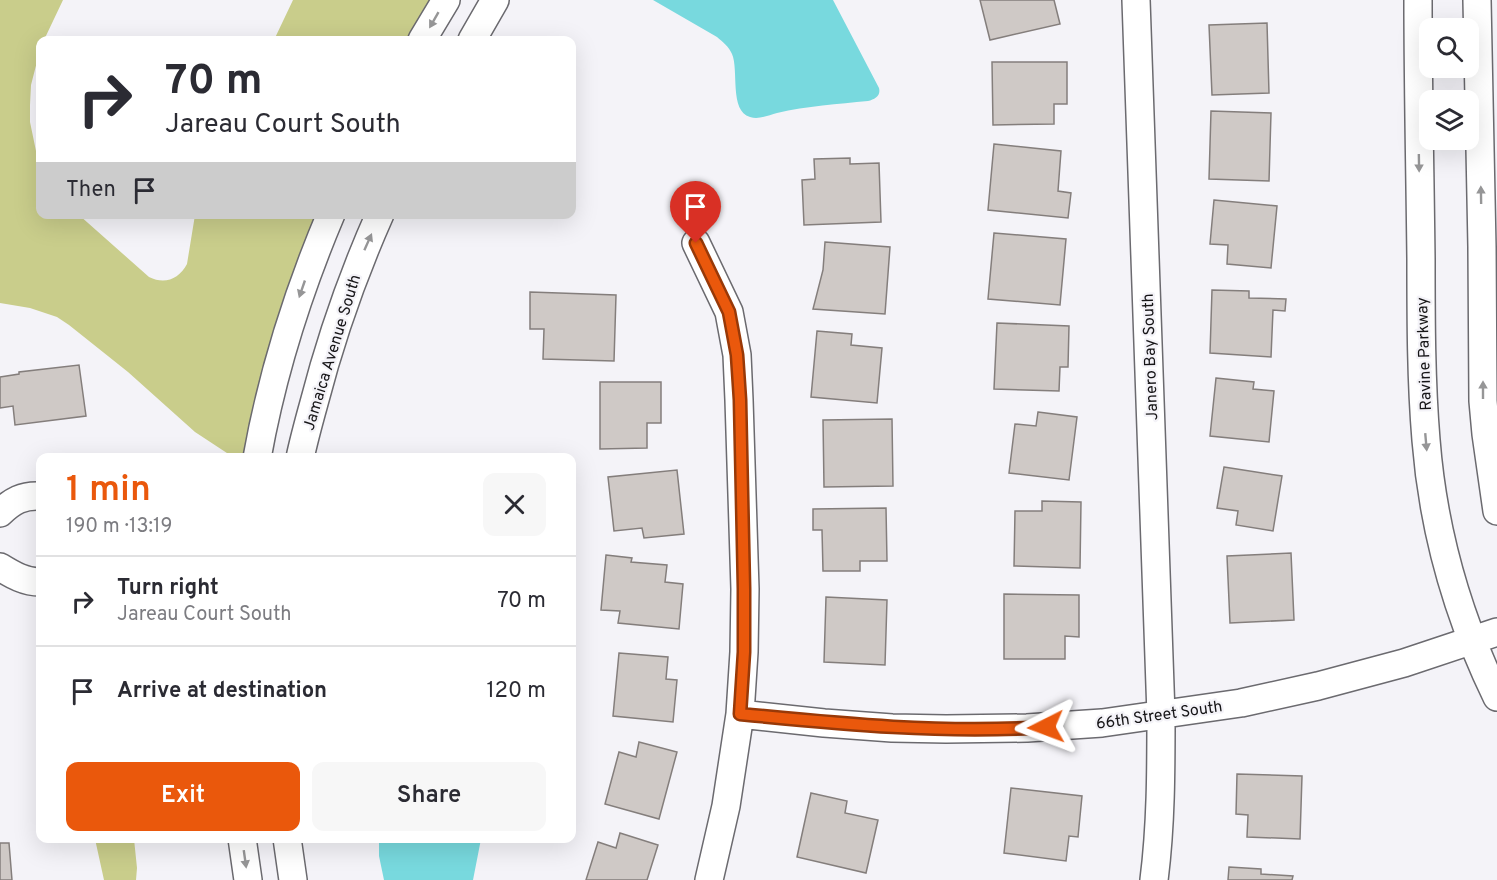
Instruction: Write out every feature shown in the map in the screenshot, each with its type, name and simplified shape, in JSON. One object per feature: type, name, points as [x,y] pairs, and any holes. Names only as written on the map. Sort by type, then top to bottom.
[{"type":"street","points":[[424,36],[446,0]]},
{"type":"street","points":[[474,36],[495,0]]},
{"type":"street","name":"Janero Bay South","points":[[1136,0],[1161,715],[1159,822],[1154,880]]},
{"type":"street","name":"Ravine Parkway","points":[[1418,0],[1422,358],[1426,440],[1432,494],[1454,589],[1472,640],[1497,697]]},
{"type":"street","points":[[1477,0],[1484,402],[1487,445],[1497,511]]},
{"type":"street","points":[[257,453],[287,336],[313,258],[329,219]]},
{"type":"street","name":"Jamaica Avenue South","points":[[301,453],[337,322],[378,219]]},
{"type":"street","points":[[696,243],[729,312],[737,355],[744,589],[744,652],[740,714],[726,806],[709,880]]},
{"type":"street","points":[[0,513],[20,498],[36,496]]},
{"type":"street","points":[[0,567],[21,578],[36,582]]},
{"type":"street","name":"66th Street South","points":[[740,714],[836,724],[946,729],[1027,728],[1102,723],[1241,703],[1318,686],[1404,663],[1497,632]]},
{"type":"street","points":[[243,843],[248,880]]},
{"type":"street","points":[[288,843],[292,880]]},
{"type":"green space","points":[[0,0],[63,0],[46,36],[36,36],[36,66],[31,85],[30,122],[36,151],[36,219],[84,219],[149,277],[166,280],[176,277],[187,264],[194,219],[318,219],[247,453],[227,453],[195,432],[128,372],[57,317],[30,308],[0,303]]},
{"type":"green space","points":[[293,0],[433,0],[411,36],[276,36]]},
{"type":"green space","points":[[96,843],[134,843],[136,880],[104,880]]},
{"type":"water","points":[[653,0],[833,0],[879,88],[879,93],[868,101],[800,109],[760,118],[750,117],[739,107],[734,61],[728,47],[717,37]]},
{"type":"water","points":[[379,843],[480,843],[473,880],[384,880]]},
{"type":"building","points":[[980,0],[1054,0],[1060,24],[990,40]]},
{"type":"building","points":[[1267,23],[1269,93],[1212,95],[1209,25]]},
{"type":"building","points":[[992,62],[1067,62],[1067,104],[1054,104],[1054,124],[993,125]]},
{"type":"building","points":[[1211,111],[1271,113],[1269,181],[1209,179]]},
{"type":"building","points":[[994,144],[1061,151],[1058,191],[1071,193],[1068,218],[988,210]]},
{"type":"building","points":[[850,158],[850,164],[879,163],[881,222],[804,225],[802,180],[815,179],[814,159]]},
{"type":"building","points":[[1214,200],[1277,206],[1271,268],[1227,264],[1228,245],[1210,244]]},
{"type":"building","points":[[994,233],[1066,239],[1060,305],[988,299]]},
{"type":"building","points":[[825,242],[890,247],[885,314],[813,309],[823,270]]},
{"type":"building","points":[[1212,290],[1249,291],[1249,298],[1286,299],[1285,311],[1273,310],[1271,357],[1210,353]]},
{"type":"building","points":[[530,292],[616,295],[614,361],[543,359],[544,329],[530,329]]},
{"type":"building","points":[[997,323],[1069,326],[1068,367],[1060,367],[1059,391],[994,389]]},
{"type":"building","points":[[817,331],[852,334],[851,345],[882,348],[877,403],[811,397]]},
{"type":"building","points":[[79,365],[86,416],[15,425],[13,406],[0,408],[0,377],[19,374],[19,372]]},
{"type":"building","points":[[1216,378],[1254,382],[1253,389],[1274,391],[1269,442],[1210,436]]},
{"type":"building","points":[[600,382],[661,382],[661,423],[647,423],[647,448],[600,449]]},
{"type":"building","points":[[1038,412],[1077,417],[1069,480],[1009,473],[1015,424],[1036,426]]},
{"type":"building","points":[[892,419],[893,486],[824,487],[823,420]]},
{"type":"building","points":[[1224,467],[1282,476],[1273,531],[1236,525],[1238,511],[1217,508]]},
{"type":"building","points":[[677,470],[684,534],[644,538],[642,528],[614,531],[608,477]]},
{"type":"building","points":[[1042,501],[1081,502],[1080,568],[1014,566],[1015,511],[1042,511]]},
{"type":"building","points":[[886,508],[887,561],[860,561],[860,571],[823,571],[822,530],[813,530],[813,509]]},
{"type":"building","points":[[1291,553],[1294,620],[1230,623],[1227,556]]},
{"type":"building","points":[[606,555],[632,558],[631,562],[667,565],[665,582],[683,584],[679,629],[618,623],[620,611],[601,610]]},
{"type":"building","points":[[1004,594],[1079,595],[1079,637],[1065,636],[1065,659],[1004,659]]},
{"type":"building","points":[[826,597],[887,600],[885,665],[824,662]]},
{"type":"building","points":[[619,653],[668,657],[666,679],[677,680],[673,722],[613,716]]},
{"type":"building","points":[[639,742],[677,752],[659,819],[605,804],[619,752],[636,757]]},
{"type":"building","points":[[1237,774],[1302,776],[1300,839],[1247,837],[1248,815],[1236,814]]},
{"type":"building","points":[[1011,788],[1082,796],[1078,837],[1069,836],[1066,861],[1004,853]]},
{"type":"building","points":[[811,793],[847,801],[845,813],[878,820],[866,873],[797,857]]},
{"type":"building","points":[[620,833],[658,845],[647,880],[586,880],[598,842],[616,848]]},
{"type":"building","points":[[0,843],[9,843],[12,880],[0,880]]},
{"type":"building","points":[[1229,867],[1261,869],[1261,874],[1293,876],[1292,880],[1228,880]]},
{"type":"route","points":[[696,243],[729,312],[737,355],[744,589],[744,652],[740,714],[892,728],[1046,727]]}]
